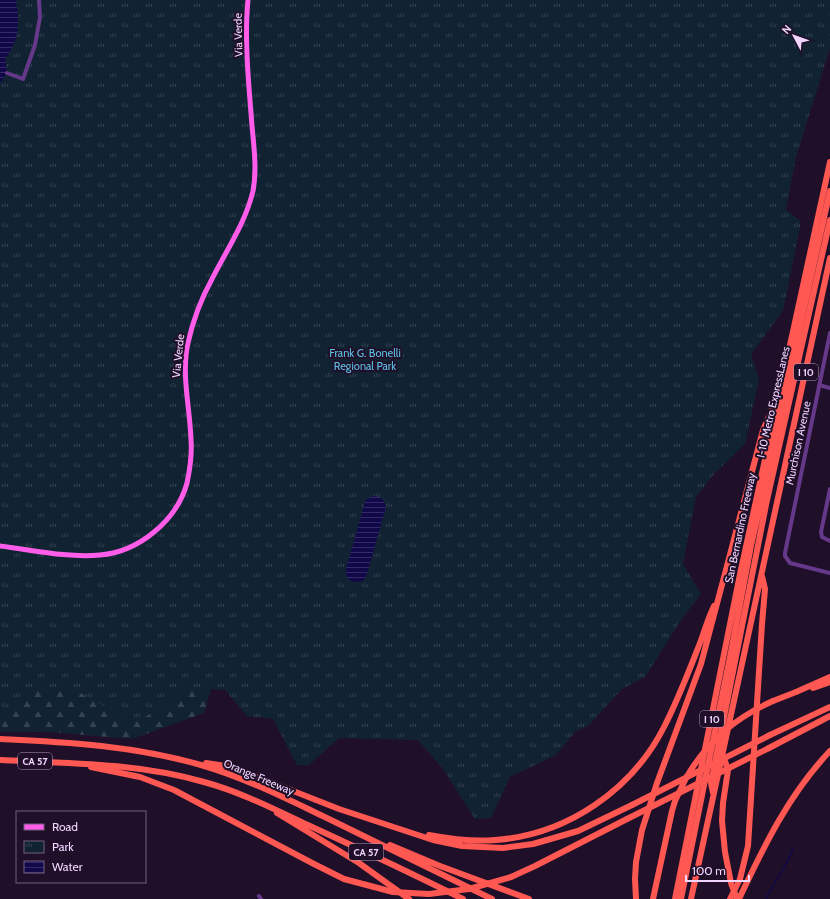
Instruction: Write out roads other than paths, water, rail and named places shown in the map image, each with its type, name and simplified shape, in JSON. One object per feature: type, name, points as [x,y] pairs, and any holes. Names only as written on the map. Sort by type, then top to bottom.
[{"type":"highway","name":"San Bernardino Freeway","points":[[675,899],[740,574],[830,162]]},
{"type":"highway","name":"I-10 Metro ExpressLanes","points":[[681,899],[751,546],[830,191]]},
{"type":"highway","name":"I-10 Metro ExpressLanes","points":[[713,797],[711,783],[761,528],[830,220]]},
{"type":"highway","name":"I 10","points":[[691,899],[761,573],[786,467],[830,258]]},
{"type":"highway","points":[[636,899],[635,879],[637,848],[642,830],[657,783],[710,636],[719,595],[763,430],[779,396]]},
{"type":"highway","points":[[730,899],[740,879],[748,846],[765,589],[761,573]]},
{"type":"highway","points":[[415,833],[463,840],[494,841],[514,838],[536,833],[563,823],[587,811],[607,797],[641,764],[665,726],[719,595]]},
{"type":"highway","points":[[653,899],[672,811],[678,794],[689,773],[707,747],[718,736],[740,719],[774,701],[830,676]]},
{"type":"highway","points":[[796,692],[810,690],[830,682]]},
{"type":"highway","points":[[172,758],[232,767],[339,809],[433,840],[462,846],[503,848],[533,844],[578,831],[770,735],[830,707]]},
{"type":"highway","points":[[70,763],[140,777],[174,790],[344,879],[394,892],[429,894],[469,889],[511,877],[770,748],[830,716]]},
{"type":"highway","name":"Orange Freeway","points":[[0,739],[99,745],[134,750],[206,766],[250,782],[492,899]]},
{"type":"highway","points":[[738,899],[769,837],[789,803],[803,783],[830,751]]},
{"type":"highway","points":[[723,754],[728,770],[722,821],[725,852],[731,883],[738,899]]},
{"type":"highway","name":"Orange Freeway","points":[[0,760],[150,769],[204,782],[244,795],[463,899]]},
{"type":"highway","points":[[268,806],[282,817],[328,843],[359,863],[409,899]]},
{"type":"highway","points":[[353,831],[440,866],[529,899]]},
{"type":"main road","name":"Via Verde","points":[[0,546],[74,556],[103,555],[115,552],[129,547],[150,535],[167,518],[180,500],[186,484],[190,464],[191,440],[185,382],[187,345],[200,302],[237,233],[247,211],[253,189],[255,161],[247,47],[246,16],[248,0]]},
{"type":"street","points":[[7,73],[23,79],[35,45],[40,17],[40,0]]},
{"type":"street","name":"Murchison Avenue","points":[[830,333],[785,549],[785,556],[790,563],[830,573]]},
{"type":"street","points":[[819,385],[830,388]]},
{"type":"street","points":[[830,489],[821,532],[822,537],[830,541]]},
{"type":"water","points":[[0,0],[16,0],[18,29],[16,39],[5,59],[7,73],[0,83]]},
{"type":"water","points":[[373,496],[382,499],[385,502],[386,507],[367,574],[363,581],[355,582],[348,578],[346,569],[365,502]]},
{"type":"waterway","points":[[766,899],[772,886],[788,861],[793,848]]},
{"type":"park label","name":"Frank G. Bonelli Regional Park","points":[[365,359]]}]
